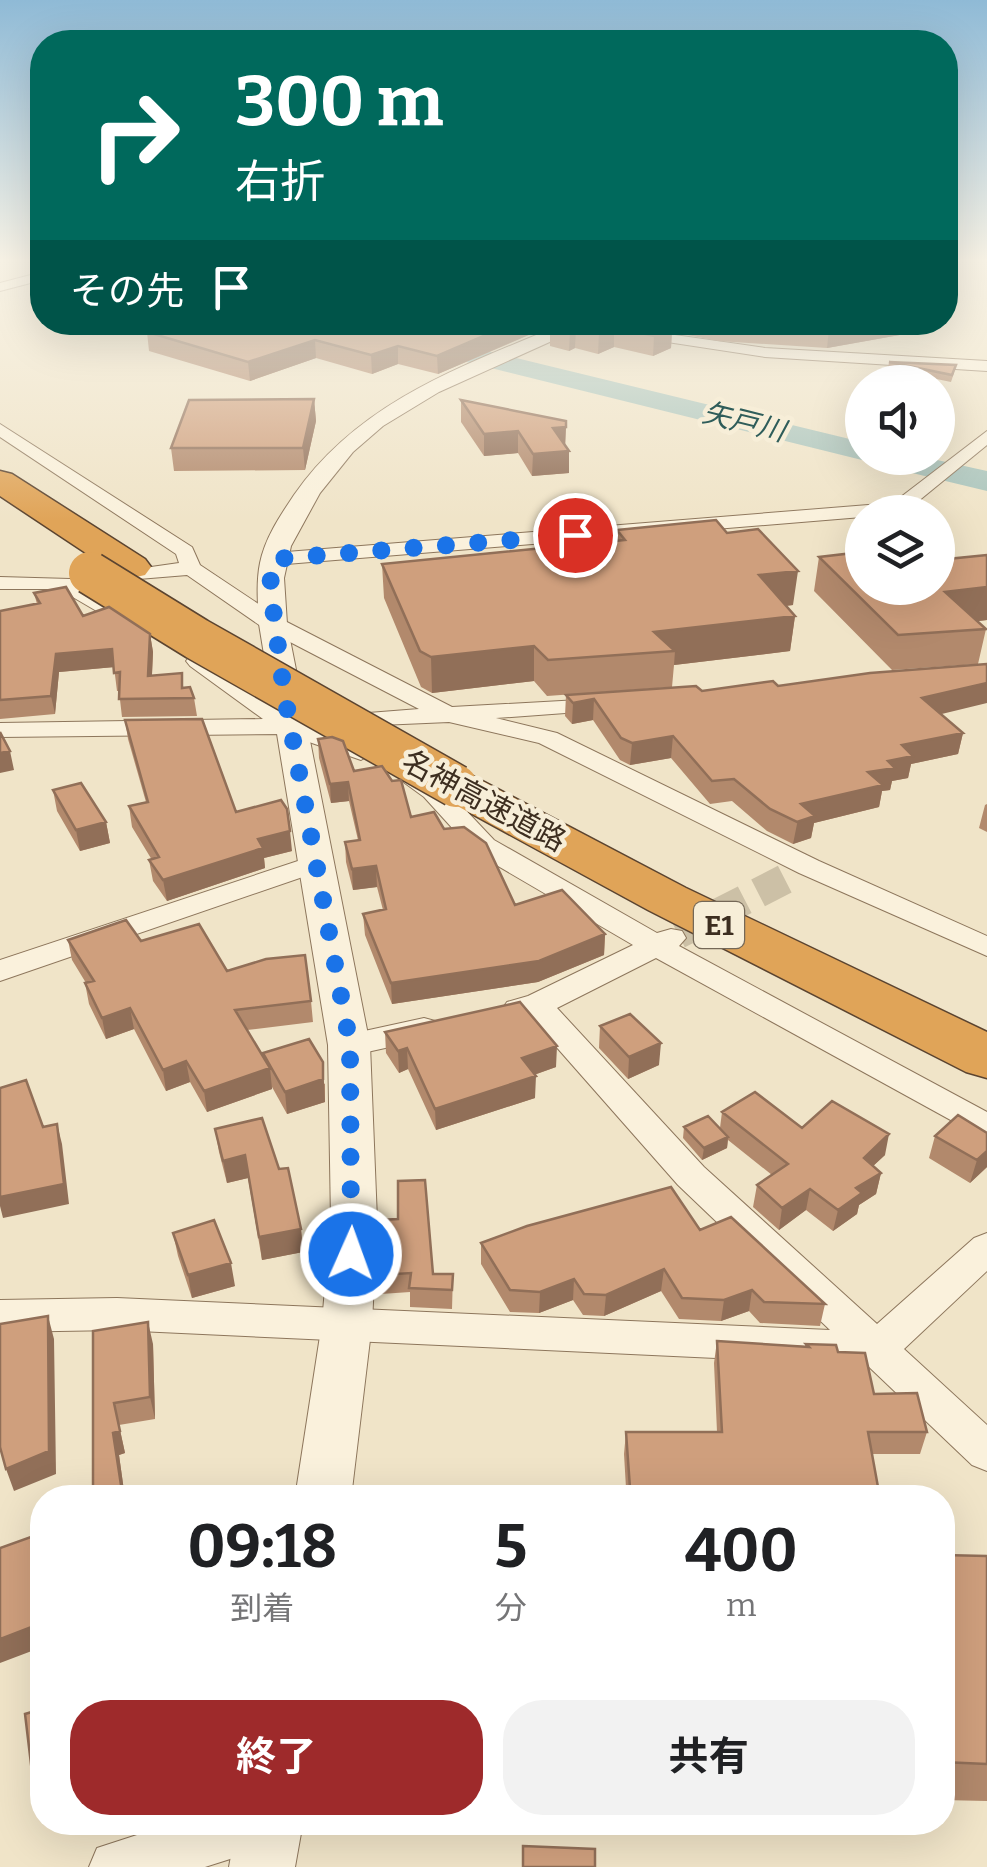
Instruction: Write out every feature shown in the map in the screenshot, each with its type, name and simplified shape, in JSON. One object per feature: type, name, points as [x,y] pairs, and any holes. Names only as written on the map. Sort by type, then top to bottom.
[{"type":"highway","name":"名神高速道路","points":[[0,480],[95,575]]},
{"type":"highway","name":"名神高速道路","points":[[0,512],[197,639],[466,773],[704,879],[987,1016]]},
{"type":"highway","name":"名神高速道路","points":[[466,773],[667,899],[987,1057]]},
{"type":"street","points":[[325,1485],[346,1323],[354,1220],[350,1044],[274,624],[270,585],[274,559],[287,524],[350,441],[407,403],[533,347]]},
{"type":"street","points":[[703,347],[784,357],[987,366]]},
{"type":"street","points":[[0,430],[185,551],[190,568]]},
{"type":"street","points":[[274,559],[898,508],[987,436]]},
{"type":"street","points":[[0,563],[26,582]]},
{"type":"street","points":[[0,583],[190,568],[274,624],[447,714],[548,738],[799,872],[987,947]]},
{"type":"street","points":[[95,575],[290,726],[357,750],[433,791],[484,846],[668,940],[987,1128]]},
{"type":"street","points":[[0,730],[290,726],[633,701]]},
{"type":"street","points":[[0,971],[316,863]]},
{"type":"street","points":[[350,1044],[537,1005],[668,940]]},
{"type":"street","points":[[537,1005],[691,1176],[987,1452]]},
{"type":"street","points":[[0,1316],[117,1314],[877,1349],[987,1248]]},
{"type":"street","points":[[116,1867],[225,1835]]},
{"type":"street","points":[[262,1867],[267,1835]]},
{"type":"building","points":[[198,347],[293,347],[248,362]]},
{"type":"building","points":[[342,347],[395,347],[371,355]]},
{"type":"building","points":[[402,347],[458,347],[437,356]]},
{"type":"building","points":[[889,362],[956,365],[955,368]]},
{"type":"building","points":[[314,399],[303,448],[171,448],[189,400]]},
{"type":"building","points":[[461,400],[566,421],[566,427],[553,428],[569,451],[533,454],[518,431],[484,434]]},
{"type":"building","points":[[716,520],[727,533],[758,529],[798,571],[759,575],[795,616],[654,632],[675,651],[548,660],[534,646],[431,657],[420,651],[382,564],[625,540],[617,530]]},
{"type":"building","points":[[845,554],[845,583],[819,557]]},
{"type":"building","points":[[987,555],[987,587],[955,591],[955,558]]},
{"type":"building","points":[[66,587],[83,616],[109,607],[150,634],[148,676],[182,673],[182,688],[190,687],[194,698],[119,699],[120,672],[114,673],[112,649],[56,654],[51,696],[0,700],[0,611],[40,603],[34,593]]},
{"type":"building","points":[[955,601],[986,629],[898,635],[868,605],[955,605]]},
{"type":"building","points":[[987,664],[987,683],[922,698],[963,733],[902,745],[913,756],[888,761],[895,768],[868,772],[883,785],[801,804],[815,816],[797,822],[770,809],[734,779],[712,781],[673,736],[632,743],[621,738],[594,699],[573,703],[566,695],[696,686],[702,691],[773,681],[778,686],[870,673]]},
{"type":"building","points":[[202,719],[236,812],[281,800],[287,809],[290,831],[258,839],[263,848],[163,880],[149,860],[159,857],[129,806],[148,802],[125,720]]},
{"type":"building","points":[[0,732],[10,751],[0,753]]},
{"type":"building","points":[[332,737],[343,741],[354,771],[382,766],[392,781],[401,780],[411,817],[434,812],[444,829],[464,827],[486,843],[515,905],[562,890],[605,934],[539,961],[391,983],[363,914],[386,909],[376,866],[352,869],[345,842],[360,840],[348,782],[330,784],[318,739]]},
{"type":"building","points":[[81,783],[106,822],[76,830],[53,790]]},
{"type":"building","points":[[126,920],[141,941],[199,924],[227,971],[266,959],[305,955],[311,1001],[235,1010],[270,1068],[204,1091],[186,1061],[163,1070],[130,1008],[102,1018],[85,983],[94,981],[68,940]]},
{"type":"building","points":[[520,1002],[557,1046],[522,1058],[536,1076],[435,1109],[407,1048],[398,1051],[385,1032]]},
{"type":"building","points":[[630,1014],[661,1043],[629,1057],[600,1026]]},
{"type":"building","points":[[309,1039],[323,1062],[323,1079],[285,1092],[263,1053]]},
{"type":"building","points":[[26,1080],[43,1127],[57,1124],[64,1184],[0,1197],[0,1088]]},
{"type":"building","points":[[755,1092],[802,1128],[832,1101],[889,1134],[864,1158],[881,1173],[856,1188],[862,1193],[838,1210],[810,1189],[782,1208],[757,1185],[788,1164],[722,1112]]},
{"type":"building","points":[[958,1115],[987,1133],[987,1151],[977,1160],[935,1136]]},
{"type":"building","points":[[708,1116],[728,1137],[704,1148],[684,1127]]},
{"type":"building","points":[[262,1118],[279,1169],[288,1168],[301,1229],[259,1237],[245,1155],[223,1161],[215,1129]]},
{"type":"building","points":[[425,1180],[433,1274],[453,1274],[452,1290],[409,1288],[411,1273],[379,1275],[379,1220],[398,1219],[398,1181]]},
{"type":"building","points":[[671,1187],[700,1230],[731,1217],[825,1304],[764,1302],[752,1290],[724,1300],[682,1298],[664,1269],[606,1295],[584,1294],[574,1279],[540,1292],[510,1290],[481,1243],[527,1226]]},
{"type":"building","points":[[214,1220],[231,1263],[188,1275],[173,1233]]},
{"type":"building","points":[[48,1316],[49,1451],[6,1469],[0,1447],[0,1324]]},
{"type":"building","points":[[148,1322],[150,1397],[114,1403],[120,1431],[113,1433],[121,1485],[93,1485],[93,1331]]},
{"type":"building","points":[[717,1341],[836,1345],[838,1352],[865,1353],[874,1394],[917,1393],[927,1432],[868,1432],[878,1485],[630,1485],[626,1432],[722,1432]]},
{"type":"building","points":[[30,1537],[30,1632],[29,1628],[0,1639],[0,1548]]},
{"type":"building","points":[[955,1555],[987,1556],[987,1764],[955,1763]]},
{"type":"building","points":[[30,1713],[30,1756],[25,1714]]},
{"type":"building","points":[[523,1846],[595,1849],[595,1867],[523,1867]]},
{"type":"waterway","name":"矢戸川","points":[[437,347],[845,447]]},
{"type":"waterway","name":"矢戸川","points":[[955,473],[987,481]]},
{"type":"tunnel","points":[[678,934],[789,877]]},
{"type":"route","points":[[351,1254],[354,1220],[350,1044],[284,692],[270,585],[274,559],[575,535]]}]
